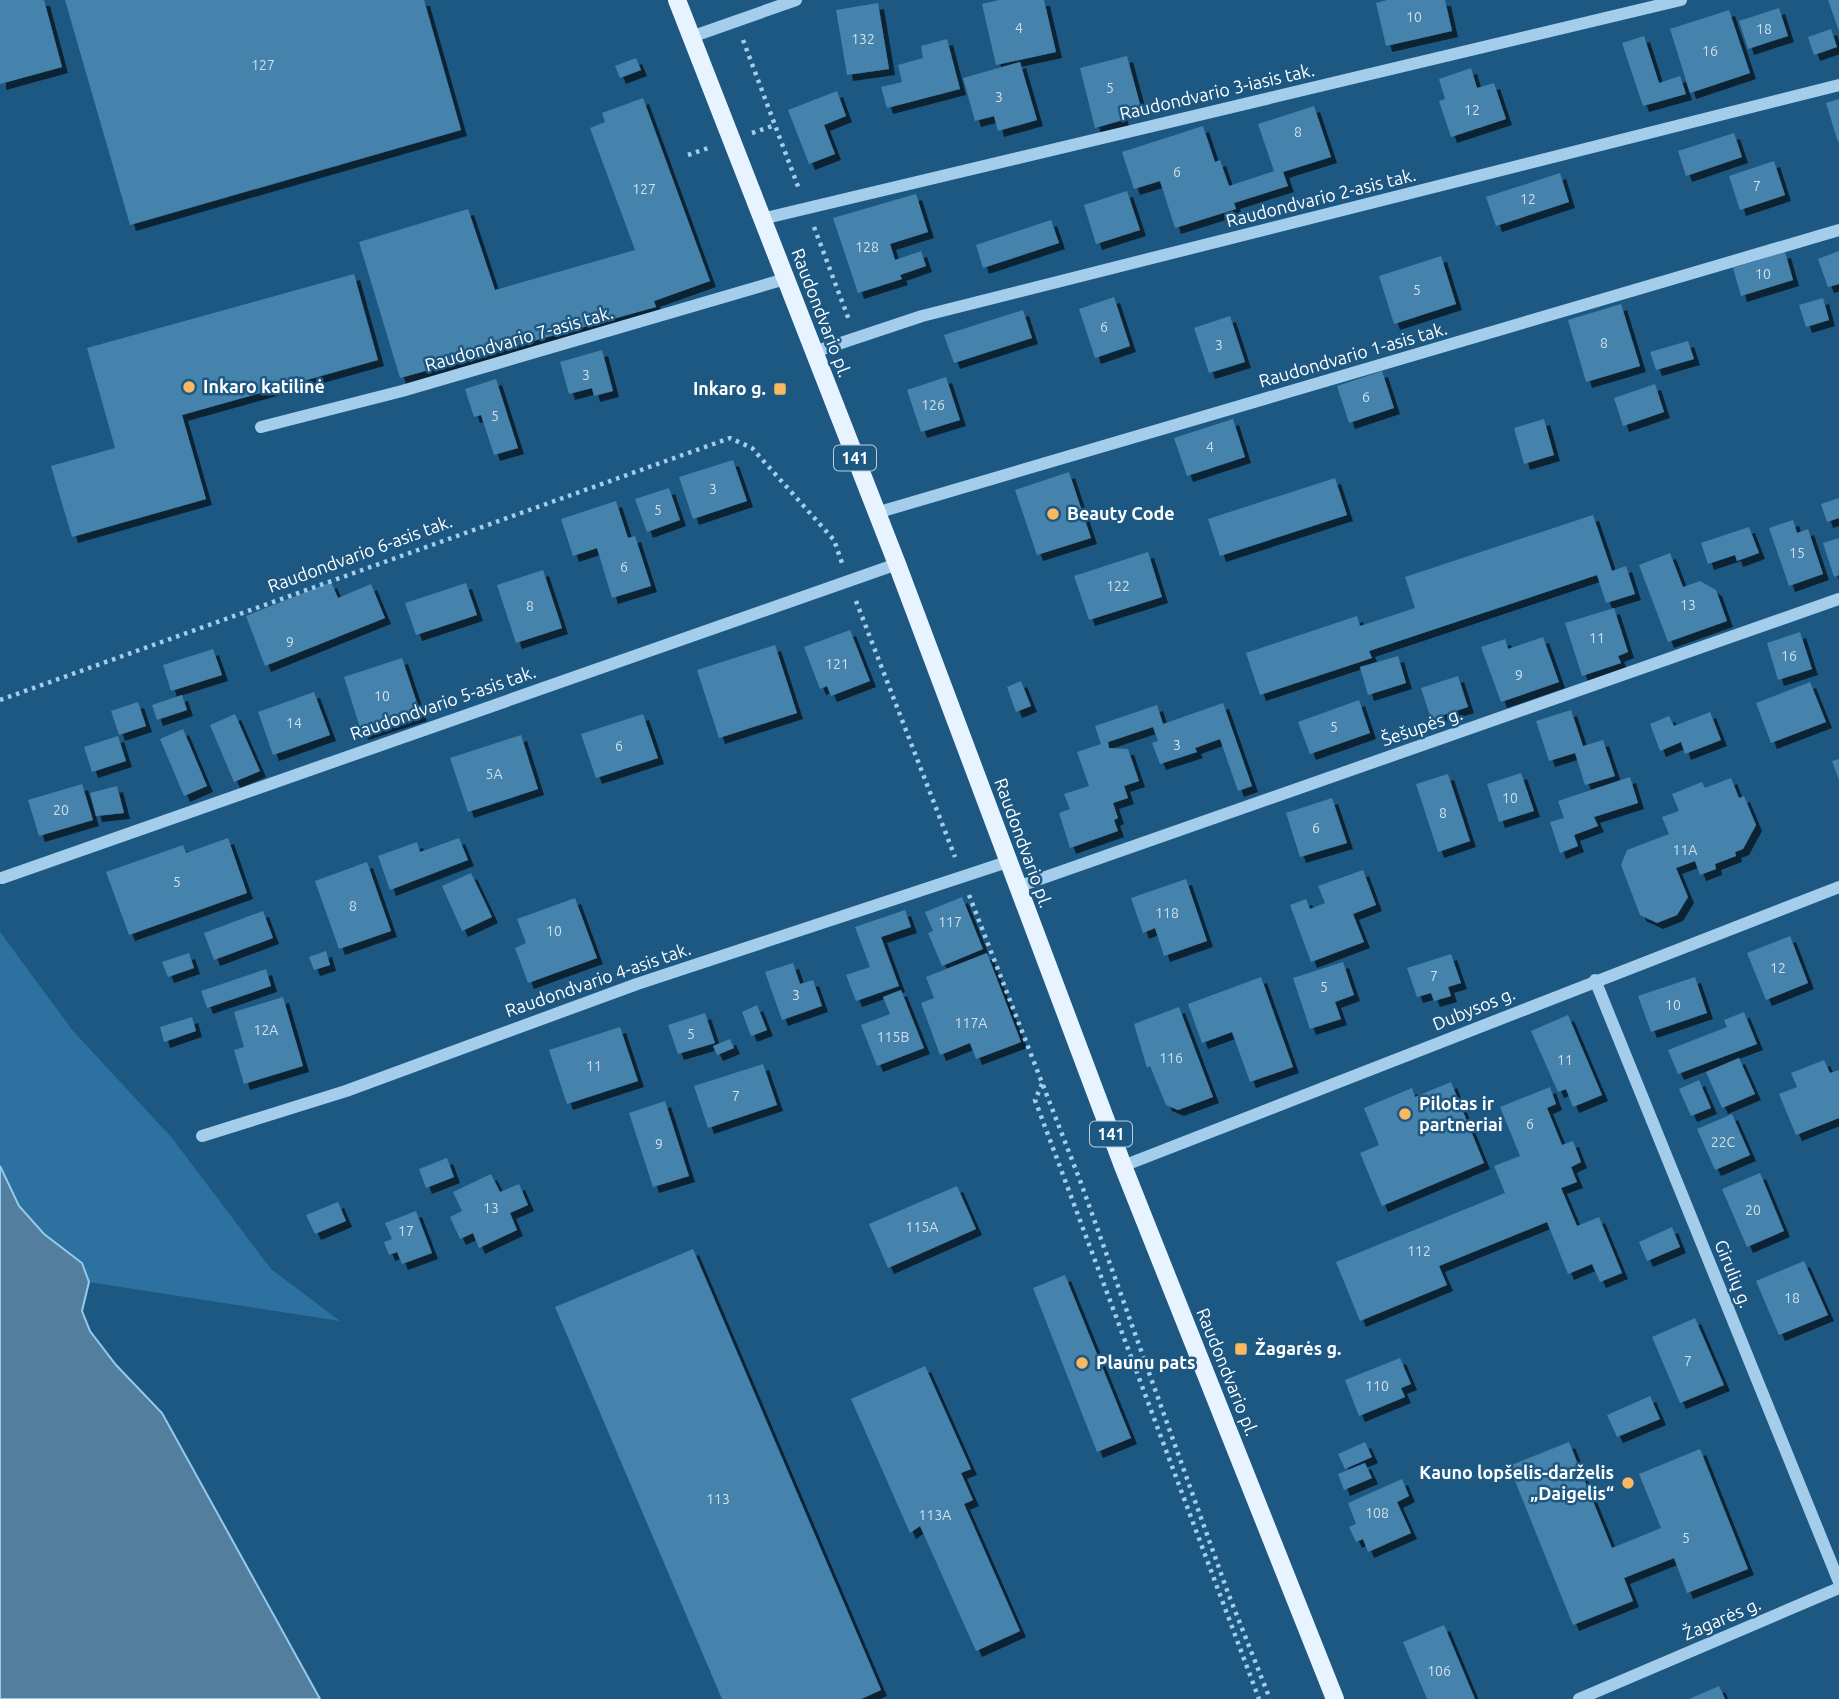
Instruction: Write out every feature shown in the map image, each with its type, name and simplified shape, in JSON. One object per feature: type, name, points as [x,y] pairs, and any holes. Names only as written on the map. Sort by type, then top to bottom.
[{"type":"main road","name":"Raudondvario pl.","points":[[677,0],[897,564],[1123,1166],[1335,1699]]},
{"type":"street","points":[[691,37],[796,0]]},
{"type":"street","name":"Raudondvario 3-iasis tak.","points":[[762,219],[1681,0]]},
{"type":"street","name":"Raudondvario 2-asis tak.","points":[[814,352],[935,313],[1839,85]]},
{"type":"street","name":"Raudondvario 1-asis tak.","points":[[876,513],[1839,230]]},
{"type":"street","name":"Raudondvario 7-asis tak.","points":[[261,427],[402,391],[785,279]]},
{"type":"street","name":"Raudondvario 5-asis tak.","points":[[2,878],[897,564]]},
{"type":"street","name":"Šešupės g.","points":[[1017,887],[1839,599]]},
{"type":"street","name":"Raudondvario 4-asis tak.","points":[[202,1136],[345,1091],[636,984],[1007,862]]},
{"type":"street","name":"Dubysos g.","points":[[1123,1166],[1839,887]]},
{"type":"street","name":"Girulių g.","points":[[1595,980],[1839,1582]]},
{"type":"street","name":"Žagarės g.","points":[[1579,1699],[1839,1588]]},
{"type":"path","points":[[736,21],[856,338]]},
{"type":"path","name":"Raudondvario 6-asis tak.","points":[[0,700],[730,438],[752,448],[834,540],[848,580]]},
{"type":"path","points":[[848,580],[1042,1083],[1228,1593],[1270,1699]]},
{"type":"path","points":[[1042,1083],[1035,1100],[1259,1699]]},
{"type":"shaded area","points":[[0,932],[73,1031],[172,1138],[271,1269],[340,1321],[89,1282],[82,1263],[44,1234],[19,1206],[0,1166]]},
{"type":"shaded area","points":[[0,1166],[19,1206],[44,1234],[82,1263],[89,1282],[82,1311],[90,1331],[116,1365],[162,1413],[320,1699],[0,1699]]},
{"type":"building","points":[[0,0],[44,0],[62,67],[0,84]]},
{"type":"building","points":[[65,0],[424,0],[461,130],[130,225]]},
{"type":"building","points":[[999,0],[1044,0],[1056,52],[996,65],[982,4]]},
{"type":"building","points":[[1387,0],[1445,0],[1452,31],[1386,46],[1376,3]]},
{"type":"building","points":[[1828,0],[1839,0],[1839,31]]},
{"type":"building","points":[[878,3],[889,69],[847,75],[836,10]]},
{"type":"building","points":[[1779,8],[1788,36],[1748,49],[1739,21]]},
{"type":"building","points":[[1729,10],[1750,73],[1690,93],[1670,29]]},
{"type":"building","points":[[1831,29],[1837,47],[1814,55],[1808,37]]},
{"type":"building","points":[[1644,36],[1659,83],[1680,76],[1686,94],[1643,106],[1622,43]]},
{"type":"building","points":[[947,39],[960,89],[887,108],[881,87],[902,82],[898,65],[923,58],[921,46]]},
{"type":"building","points":[[1127,56],[1141,108],[1121,113],[1123,120],[1095,128],[1080,68]]},
{"type":"building","points":[[636,58],[641,70],[620,78],[615,66]]},
{"type":"building","points":[[1020,62],[1037,120],[998,131],[994,116],[975,121],[963,78]]},
{"type":"building","points":[[1471,68],[1477,88],[1494,83],[1506,119],[1451,137],[1439,101],[1445,99],[1439,79]]},
{"type":"building","points":[[837,91],[846,116],[824,125],[835,154],[809,164],[788,110]]},
{"type":"building","points":[[643,98],[710,281],[654,301],[656,307],[400,378],[359,242],[468,209],[495,290],[635,250],[590,128],[605,122],[602,113]]},
{"type":"building","points":[[1839,99],[1839,142],[1838,142],[1826,103]]},
{"type":"building","points":[[1314,106],[1331,157],[1283,172],[1288,186],[1234,203],[1236,209],[1175,228],[1160,181],[1134,189],[1122,152],[1203,126],[1215,162],[1220,160],[1229,186],[1274,171],[1258,124]]},
{"type":"building","points":[[1734,133],[1742,157],[1686,176],[1678,151]]},
{"type":"building","points":[[1774,161],[1785,195],[1740,210],[1729,176]]},
{"type":"building","points":[[1560,173],[1569,202],[1496,226],[1486,197]]},
{"type":"building","points":[[1127,191],[1140,230],[1096,244],[1084,205]]},
{"type":"building","points":[[916,194],[928,232],[890,244],[895,260],[921,251],[926,266],[900,275],[902,279],[858,293],[833,218]]},
{"type":"building","points":[[1051,220],[1059,243],[983,268],[976,245]]},
{"type":"building","points":[[1839,251],[1839,284],[1828,287],[1818,259]]},
{"type":"building","points":[[1785,252],[1793,280],[1741,296],[1733,268]]},
{"type":"building","points":[[1441,256],[1456,304],[1394,324],[1379,276]]},
{"type":"building","name":"Inkaro katilinė","points":[[354,274],[378,360],[182,415],[206,499],[72,537],[51,466],[115,448],[87,348]]},
{"type":"building","points":[[1114,297],[1130,346],[1095,358],[1079,309]]},
{"type":"building","points":[[1823,298],[1829,320],[1806,327],[1799,305]]},
{"type":"building","points":[[1621,304],[1640,366],[1586,382],[1568,320]]},
{"type":"building","points":[[1023,310],[1032,338],[954,363],[944,335]]},
{"type":"building","points":[[1230,316],[1245,362],[1209,373],[1194,328]]},
{"type":"building","points":[[1688,341],[1694,359],[1656,370],[1650,352]]},
{"type":"building","points":[[602,350],[613,391],[594,396],[592,388],[569,394],[560,362]]},
{"type":"building","points":[[1382,371],[1394,408],[1349,423],[1337,386]]},
{"type":"building","points":[[946,377],[960,420],[921,432],[907,390]]},
{"type":"building","points":[[496,379],[518,448],[494,455],[481,415],[474,417],[465,389]]},
{"type":"building","points":[[1655,384],[1664,412],[1623,426],[1614,398]]},
{"type":"building","points":[[1233,419],[1245,457],[1187,476],[1174,438]]},
{"type":"building","points":[[1544,419],[1554,455],[1524,464],[1514,428]]},
{"type":"building","points":[[733,460],[747,501],[693,519],[679,477]]},
{"type":"building","name":"Beauty Code","points":[[1069,472],[1091,538],[1037,555],[1015,490]]},
{"type":"building","points":[[1335,478],[1347,515],[1220,556],[1208,519]]},
{"type":"building","points":[[669,488],[680,520],[647,532],[635,499]]},
{"type":"building","points":[[1839,498],[1839,518],[1827,522],[1821,504]]},
{"type":"building","points":[[616,501],[628,538],[635,536],[651,586],[612,598],[597,548],[573,556],[561,519]]},
{"type":"building","points":[[1593,515],[1612,571],[1626,566],[1635,594],[1606,603],[1597,575],[1369,651],[1372,658],[1260,695],[1246,653],[1357,616],[1360,626],[1415,608],[1405,577]]},
{"type":"building","points":[[1793,520],[1797,533],[1808,529],[1823,574],[1789,586],[1769,528]]},
{"type":"building","points":[[1749,527],[1759,553],[1737,561],[1735,555],[1708,564],[1701,543]]},
{"type":"building","points":[[1839,538],[1839,575],[1834,577],[1823,543]]},
{"type":"building","points":[[1148,552],[1162,597],[1089,620],[1074,576]]},
{"type":"building","points":[[1670,553],[1683,587],[1700,581],[1716,590],[1727,621],[1668,642],[1639,565]]},
{"type":"building","points":[[543,570],[562,628],[516,643],[497,585]]},
{"type":"building","points":[[331,582],[338,598],[371,584],[385,618],[265,666],[246,616]]},
{"type":"building","points":[[466,583],[477,615],[416,635],[405,603]]},
{"type":"building","points":[[1614,608],[1628,652],[1618,656],[1621,663],[1582,676],[1565,623]]},
{"type":"building","points":[[850,630],[870,681],[831,696],[827,686],[820,689],[804,647]]},
{"type":"building","points":[[1800,632],[1812,669],[1778,680],[1767,643]]},
{"type":"building","points":[[1543,637],[1559,682],[1501,702],[1481,647],[1505,639],[1508,649]]},
{"type":"building","points":[[775,645],[797,713],[719,738],[697,670]]},
{"type":"building","points":[[213,649],[222,675],[171,691],[163,665]]},
{"type":"building","points":[[1398,656],[1406,683],[1368,695],[1360,667]]},
{"type":"building","points":[[402,658],[421,715],[362,734],[344,677]]},
{"type":"building","points":[[1458,676],[1468,707],[1431,719],[1421,688]]},
{"type":"building","points":[[1021,681],[1031,706],[1016,712],[1007,687]]},
{"type":"building","points":[[1810,682],[1826,722],[1771,743],[1756,703]]},
{"type":"building","points":[[314,692],[330,735],[273,755],[258,712]]},
{"type":"building","points":[[182,695],[187,710],[157,720],[152,705]]},
{"type":"building","points":[[1359,700],[1370,733],[1310,754],[1298,722]]},
{"type":"building","points":[[138,702],[146,726],[119,735],[111,711]]},
{"type":"building","points":[[1223,703],[1252,786],[1238,791],[1220,739],[1195,748],[1197,752],[1160,764],[1152,743],[1158,741],[1153,727],[1108,742],[1109,748],[1128,749],[1139,781],[1124,786],[1128,798],[1113,803],[1118,818],[1114,820],[1118,831],[1070,848],[1059,813],[1070,809],[1064,794],[1089,786],[1077,752],[1101,744],[1095,726],[1157,705],[1163,724]]},
{"type":"building","points":[[1571,710],[1583,746],[1603,740],[1615,776],[1585,785],[1575,753],[1549,761],[1536,721]]},
{"type":"building","points":[[1710,712],[1721,740],[1685,754],[1681,742],[1660,751],[1650,724],[1669,716],[1674,726]]},
{"type":"building","points":[[235,714],[260,771],[234,782],[210,725]]},
{"type":"building","points":[[643,714],[658,758],[596,778],[581,734]]},
{"type":"building","points":[[183,729],[207,786],[184,796],[160,739]]},
{"type":"building","points":[[521,735],[538,789],[468,812],[450,758]]},
{"type":"building","points":[[118,736],[126,761],[92,772],[84,747]]},
{"type":"building","points":[[1839,759],[1839,780],[1832,761]]},
{"type":"building","points":[[1521,773],[1534,811],[1499,822],[1487,784]]},
{"type":"building","points":[[1448,774],[1470,841],[1438,852],[1416,784]]},
{"type":"building","points":[[1630,777],[1638,803],[1594,817],[1598,826],[1574,835],[1578,846],[1560,853],[1550,822],[1564,818],[1558,801]]},
{"type":"building","points":[[1731,778],[1739,798],[1744,796],[1756,825],[1743,849],[1735,852],[1736,856],[1715,864],[1716,869],[1700,875],[1695,861],[1676,868],[1688,897],[1677,915],[1657,923],[1640,915],[1621,865],[1627,850],[1669,834],[1662,817],[1679,811],[1672,794],[1702,782],[1705,788]]},
{"type":"building","points":[[82,784],[93,820],[39,836],[28,800]]},
{"type":"building","points":[[117,786],[124,813],[96,816],[90,793]]},
{"type":"building","points":[[1332,798],[1347,843],[1300,857],[1286,813]]},
{"type":"building","points":[[228,838],[247,893],[129,935],[106,872],[183,845],[186,853]]},
{"type":"building","points":[[459,838],[468,860],[390,890],[378,856],[417,842],[420,852]]},
{"type":"building","points":[[367,862],[391,931],[339,949],[315,881]]},
{"type":"building","points":[[1363,870],[1376,905],[1353,914],[1364,942],[1311,962],[1290,905],[1306,899],[1310,909],[1325,903],[1318,886]]},
{"type":"building","points":[[471,873],[492,917],[462,931],[442,886]]},
{"type":"building","points":[[1186,879],[1207,941],[1164,956],[1155,928],[1143,933],[1131,898]]},
{"type":"building","points":[[962,897],[983,949],[942,966],[928,933],[933,931],[925,912]]},
{"type":"building","points":[[575,898],[597,958],[528,983],[515,948],[526,943],[517,919]]},
{"type":"building","points":[[905,910],[911,927],[881,937],[899,986],[856,1001],[846,975],[870,967],[855,927]]},
{"type":"building","points":[[263,911],[273,938],[214,960],[204,933]]},
{"type":"building","points":[[1790,936],[1808,983],[1766,1000],[1747,953]]},
{"type":"building","points":[[326,951],[330,965],[314,970],[309,957]]},
{"type":"building","points":[[189,953],[194,968],[168,977],[162,962]]},
{"type":"building","points":[[987,953],[1021,1042],[976,1059],[970,1043],[940,1055],[921,1003],[934,998],[926,977]]},
{"type":"building","points":[[1451,954],[1461,983],[1448,987],[1451,996],[1434,1001],[1431,993],[1417,997],[1407,968]]},
{"type":"building","points":[[1343,962],[1354,995],[1335,1002],[1341,1019],[1310,1029],[1293,978]]},
{"type":"building","points":[[793,963],[800,984],[813,980],[822,1006],[782,1020],[765,972]]},
{"type":"building","points":[[266,969],[271,986],[207,1008],[201,991]]},
{"type":"building","points":[[1261,977],[1293,1067],[1250,1082],[1232,1032],[1202,1043],[1188,1004]]},
{"type":"building","points":[[1695,977],[1707,1013],[1651,1032],[1638,996]]},
{"type":"building","points":[[901,990],[924,1048],[877,1066],[861,1025],[890,1014],[883,997]]},
{"type":"building","points":[[283,997],[303,1066],[244,1084],[234,1050],[244,1047],[234,1012]]},
{"type":"building","points":[[757,1005],[767,1030],[751,1036],[742,1012]]},
{"type":"building","points":[[1179,1007],[1213,1097],[1178,1110],[1166,1105],[1150,1066],[1147,1068],[1134,1024]]},
{"type":"building","points":[[1744,1012],[1757,1044],[1678,1074],[1668,1050],[1727,1027],[1724,1020]]},
{"type":"building","points":[[705,1013],[715,1043],[678,1054],[668,1025]]},
{"type":"building","points":[[1568,1015],[1602,1095],[1573,1107],[1566,1089],[1558,1092],[1531,1031]]},
{"type":"building","points":[[192,1017],[196,1031],[164,1042],[160,1027]]},
{"type":"building","points":[[620,1027],[638,1081],[567,1104],[549,1050]]},
{"type":"building","points":[[730,1039],[734,1048],[717,1055],[713,1046]]},
{"type":"building","points":[[1739,1058],[1755,1094],[1722,1108],[1706,1072]]},
{"type":"building","points":[[1824,1060],[1830,1073],[1839,1070],[1839,1118],[1796,1135],[1779,1094],[1797,1087],[1791,1073]]},
{"type":"building","points":[[763,1064],[777,1105],[708,1128],[694,1086]]},
{"type":"building","points":[[1699,1080],[1711,1108],[1691,1116],[1679,1089]]},
{"type":"building","points":[[1451,1082],[1484,1163],[1382,1206],[1360,1153],[1379,1145],[1364,1108],[1412,1088],[1415,1097]]},
{"type":"building","points":[[1550,1087],[1556,1104],[1547,1108],[1562,1145],[1573,1141],[1581,1162],[1571,1167],[1577,1182],[1561,1188],[1577,1226],[1599,1217],[1622,1273],[1600,1282],[1592,1264],[1568,1274],[1547,1222],[1439,1266],[1447,1285],[1360,1321],[1336,1262],[1505,1193],[1494,1166],[1520,1156],[1500,1107]]},
{"type":"building","points":[[665,1101],[689,1176],[653,1187],[629,1113]]},
{"type":"building","points":[[1732,1114],[1750,1155],[1715,1170],[1697,1129]]},
{"type":"building","points":[[447,1158],[454,1177],[426,1188],[419,1169]]},
{"type":"building","points":[[1760,1173],[1784,1231],[1747,1247],[1722,1189]]},
{"type":"building","points":[[491,1174],[500,1192],[519,1184],[528,1205],[510,1213],[517,1230],[479,1248],[473,1233],[460,1239],[450,1217],[462,1211],[453,1192]]},
{"type":"building","points":[[957,1186],[976,1229],[888,1268],[869,1224]]},
{"type":"building","points":[[338,1202],[346,1221],[315,1234],[306,1215]]},
{"type":"building","points":[[416,1211],[432,1253],[402,1264],[397,1252],[389,1255],[384,1242],[392,1239],[385,1223]]},
{"type":"building","points":[[1672,1227],[1680,1247],[1647,1261],[1639,1242]]},
{"type":"building","points":[[693,1249],[881,1690],[861,1699],[722,1699],[555,1307]]},
{"type":"building","points":[[1804,1261],[1828,1315],[1779,1335],[1756,1281]]},
{"type":"building","name":"Plaunu pats","points":[[1065,1275],[1131,1438],[1097,1452],[1033,1288]]},
{"type":"building","points":[[1695,1318],[1724,1385],[1680,1403],[1652,1337]]},
{"type":"building","points":[[1400,1358],[1411,1384],[1401,1388],[1405,1397],[1359,1416],[1345,1380]]},
{"type":"building","points":[[925,1366],[971,1469],[961,1473],[973,1500],[964,1504],[1020,1631],[976,1651],[920,1526],[910,1533],[851,1399]]},
{"type":"building","points":[[1650,1396],[1660,1419],[1617,1437],[1607,1415]]},
{"type":"building","points":[[1365,1442],[1372,1457],[1345,1469],[1338,1454]]},
{"type":"building","points":[[1569,1442],[1612,1548],[1661,1528],[1639,1474],[1700,1449],[1748,1569],[1687,1593],[1674,1558],[1624,1578],[1633,1601],[1573,1625],[1509,1466]]},
{"type":"building","points":[[1365,1463],[1372,1478],[1344,1490],[1338,1474]]},
{"type":"building","points":[[1402,1479],[1409,1496],[1397,1502],[1411,1533],[1368,1552],[1363,1539],[1356,1542],[1349,1527],[1356,1524],[1348,1503]]},
{"type":"building","points":[[1444,1625],[1475,1699],[1427,1699],[1403,1642]]},
{"type":"building","points":[[1719,1686],[1725,1699],[1689,1699]]},
{"type":"place","name":"Inkaro katilinė","points":[[189,387]]},
{"type":"place","name":"Inkaro g.","points":[[780,389]]},
{"type":"place","name":"Beauty Code","points":[[1053,514]]},
{"type":"place","name":"Pilotas ir partneriai","points":[[1405,1114]]},
{"type":"place","name":"Žagarės g.","points":[[1241,1349]]},
{"type":"place","name":"Plaunu pats","points":[[1082,1363]]},
{"type":"place","name":"Kauno lopšelis-darželis „Daigelis“","points":[[1628,1483]]}]
